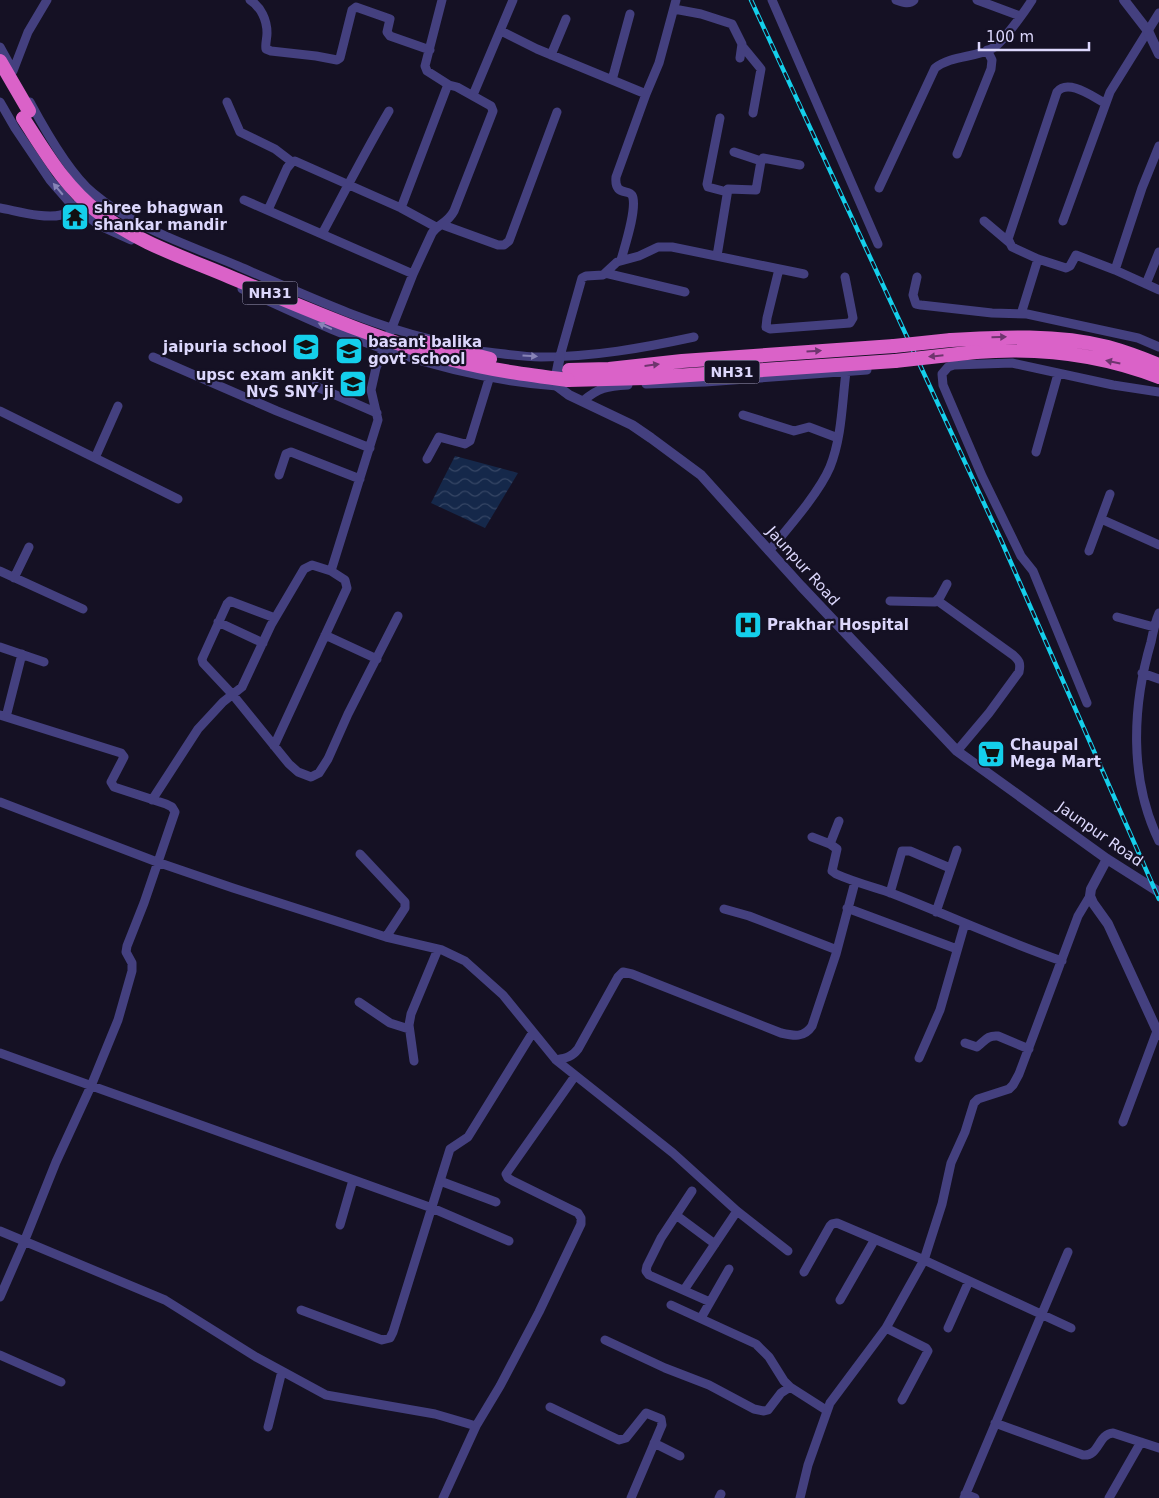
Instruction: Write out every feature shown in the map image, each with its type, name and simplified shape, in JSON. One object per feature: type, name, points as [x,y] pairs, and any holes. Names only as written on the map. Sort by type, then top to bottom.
[{"type":"highway","name":"NH31","points":[[0,61],[26,115]]},
{"type":"highway","name":"NH31","points":[[0,79],[84,190],[129,224],[153,236],[339,313],[404,336],[487,358],[547,369],[565,379],[654,377],[895,364],[976,352],[1025,350],[1057,352],[1124,365],[1159,377]]},
{"type":"highway","name":"NH31","points":[[565,379],[618,369],[711,359],[1001,337],[1071,341],[1106,346],[1159,365]]},
{"type":"street","points":[[13,71],[28,32],[47,0]]},
{"type":"street","points":[[250,0],[258,7],[265,21],[267,33],[265,46],[266,49],[271,51],[337,60],[340,58],[352,10],[356,7],[390,19],[387,32],[390,36],[430,50]]},
{"type":"street","points":[[331,571],[378,420],[372,397],[372,381],[383,348],[413,274],[440,226],[454,211],[493,111],[491,106],[457,87],[449,85],[426,69],[426,62],[442,0]]},
{"type":"street","points":[[473,95],[513,0]]},
{"type":"street","points":[[772,0],[878,244]]},
{"type":"street","points":[[896,0],[906,3],[914,0]]},
{"type":"street","points":[[977,0],[1020,16]]},
{"type":"street","points":[[879,188],[935,68],[944,62],[994,48],[1032,0]]},
{"type":"street","points":[[1124,0],[1148,31],[1159,54]]},
{"type":"street","points":[[621,260],[631,222],[633,198],[630,194],[618,189],[616,177],[659,63],[675,5],[732,24],[742,47],[761,69],[753,113]]},
{"type":"street","points":[[1063,222],[1105,103],[1115,81],[1159,13]]},
{"type":"street","points":[[612,80],[630,14]]},
{"type":"street","points":[[551,55],[566,18]]},
{"type":"street","points":[[501,31],[551,55],[646,94]]},
{"type":"street","points":[[0,47],[39,120],[70,167],[91,192],[120,214],[343,311],[422,337],[478,350],[532,357],[600,354],[642,348],[694,337]]},
{"type":"street","points":[[740,58],[742,47]]},
{"type":"street","points":[[957,154],[991,69],[992,60],[987,50]]},
{"type":"street","points":[[400,208],[449,85]]},
{"type":"street","points":[[1010,243],[1008,239],[1010,231],[1057,92],[1060,88],[1074,88],[1105,103]]},
{"type":"street","points":[[0,102],[50,180],[73,207],[100,226],[336,330],[383,348],[440,366],[490,376],[565,379]]},
{"type":"street","points":[[227,102],[240,132],[275,149],[292,162],[300,163],[440,226],[498,245],[504,245],[509,241],[556,112]]},
{"type":"street","points":[[322,234],[357,166],[389,111]]},
{"type":"street","points":[[720,118],[707,184],[712,189],[727,192]]},
{"type":"street","points":[[1115,270],[1142,188],[1159,146]]},
{"type":"street","points":[[734,152],[761,160],[765,157],[800,165]]},
{"type":"street","points":[[717,256],[727,192],[730,188],[756,190],[761,160]]},
{"type":"street","points":[[268,210],[287,168],[292,162]]},
{"type":"street","points":[[0,208],[40,215],[56,215],[64,213],[91,192]]},
{"type":"street","points":[[244,200],[413,274]]},
{"type":"street","points":[[984,221],[1010,243],[1012,247],[1038,259],[1066,268],[1070,266],[1076,255],[1159,290]]},
{"type":"street","points":[[565,379],[555,381],[560,356],[582,278],[586,276],[599,276],[621,260],[635,258],[663,246],[804,274]]},
{"type":"street","points":[[1146,284],[1159,252]]},
{"type":"street","points":[[1021,314],[1038,259]]},
{"type":"street","points":[[779,269],[767,318],[766,327],[770,329],[850,323],[854,318],[846,277]]},
{"type":"street","points":[[605,273],[684,292]]},
{"type":"street","points":[[917,277],[913,295],[916,304],[992,313],[1021,314],[1138,338],[1159,346]]},
{"type":"street","points":[[153,357],[370,448]]},
{"type":"street","points":[[1087,703],[1033,571],[1021,556],[982,476],[942,380],[942,374],[948,367],[1012,363],[1113,386],[1159,392]]},
{"type":"street","points":[[583,402],[593,392],[603,387],[611,386],[705,382],[846,372],[895,364]]},
{"type":"street","points":[[769,551],[820,486],[829,468],[838,438],[846,372]]},
{"type":"street","points":[[1036,452],[1058,374]]},
{"type":"street","points":[[427,459],[439,436],[465,444],[470,441],[490,376]]},
{"type":"street","name":"Jaunpur Road","points":[[565,379],[563,392],[638,429],[701,475],[769,551],[957,751],[1107,859],[1159,892]]},
{"type":"street","points":[[315,386],[377,412]]},
{"type":"street","points":[[95,458],[118,406]]},
{"type":"street","points":[[1,414],[178,499]]},
{"type":"street","points":[[743,415],[797,432],[809,427],[838,438]]},
{"type":"street","points":[[278,475],[286,454],[291,452],[360,479]]},
{"type":"street","points":[[1089,551],[1110,494]]},
{"type":"street","points":[[1101,518],[1159,545]]},
{"type":"street","points":[[14,578],[28,547]]},
{"type":"street","points":[[152,800],[198,729],[223,702],[242,687],[276,618],[304,569],[312,565],[331,571],[348,584],[274,746]]},
{"type":"street","points":[[0,572],[83,609]]},
{"type":"street","points":[[938,601],[948,584]]},
{"type":"street","points":[[276,618],[230,601],[218,622],[202,659],[203,663],[233,695],[289,764],[298,772],[311,776],[319,773],[328,759],[398,616]]},
{"type":"street","points":[[890,601],[938,601],[1019,660],[1019,672],[989,713],[957,751]]},
{"type":"street","points":[[1159,613],[1142,673],[1137,709],[1136,739],[1138,766],[1147,809],[1159,841]]},
{"type":"street","points":[[1117,617],[1154,627]]},
{"type":"street","points":[[218,622],[263,643]]},
{"type":"street","points":[[325,635],[376,658]]},
{"type":"street","points":[[0,647],[44,662]]},
{"type":"street","points":[[0,1297],[118,1020],[132,967],[127,956],[127,946],[144,903],[175,812],[172,807],[112,785],[111,782],[124,757],[121,753],[3,716],[22,654]]},
{"type":"street","points":[[1142,673],[1159,679]]},
{"type":"street","points":[[0,802],[157,862],[233,888],[386,937],[438,949],[465,961],[503,995],[556,1060],[673,1153],[737,1211],[788,1251]]},
{"type":"street","points":[[830,844],[839,821]]},
{"type":"street","points":[[812,837],[830,844],[837,850],[833,873],[966,923],[1015,945],[1062,961]]},
{"type":"street","points":[[936,912],[957,850]]},
{"type":"street","points":[[890,893],[902,851],[910,851],[950,868]]},
{"type":"street","points":[[360,854],[405,902],[405,908],[386,937]]},
{"type":"street","points":[[800,1498],[808,1464],[826,1410],[886,1328],[924,1260],[942,1204],[951,1162],[965,1132],[974,1103],[978,1099],[1013,1086],[1029,1049],[1078,916],[1090,896],[1091,889],[1107,859]]},
{"type":"street","points":[[556,1060],[573,1055],[578,1049],[618,977],[624,972],[781,1033],[800,1036],[807,1032],[812,1026],[837,950],[855,882]]},
{"type":"street","points":[[1090,896],[1108,924],[1158,1033],[1123,1122]]},
{"type":"street","points":[[847,908],[956,949]]},
{"type":"street","points":[[724,909],[749,916],[837,950]]},
{"type":"street","points":[[919,1058],[940,1010],[956,949],[966,923]]},
{"type":"street","points":[[414,1061],[409,1030],[411,1014],[438,949]]},
{"type":"street","points":[[359,1002],[390,1022],[409,1030]]},
{"type":"street","points":[[301,1310],[382,1340],[390,1338],[450,1149],[468,1137],[533,1032]]},
{"type":"street","points":[[965,1043],[977,1047],[992,1035],[1029,1049]]},
{"type":"street","points":[[0,1053],[432,1208],[509,1241]]},
{"type":"street","points":[[443,1498],[476,1426],[500,1386],[535,1320],[581,1224],[581,1218],[578,1213],[513,1181],[506,1174],[575,1076]]},
{"type":"street","points":[[340,1225],[353,1180]]},
{"type":"street","points":[[440,1181],[496,1202]]},
{"type":"street","points":[[692,1191],[661,1238],[646,1271],[649,1275],[710,1302]]},
{"type":"street","points":[[684,1290],[737,1211]]},
{"type":"street","points":[[676,1215],[715,1244]]},
{"type":"street","points":[[804,1272],[832,1224],[837,1223],[924,1260],[1071,1328]]},
{"type":"street","points":[[0,1231],[165,1300],[256,1357],[326,1395],[435,1414],[476,1426]]},
{"type":"street","points":[[840,1300],[875,1239]]},
{"type":"street","points":[[975,1498],[964,1496],[1068,1252]]},
{"type":"street","points":[[701,1318],[729,1269]]},
{"type":"street","points":[[948,1328],[969,1281]]},
{"type":"street","points":[[671,1305],[756,1344],[769,1356],[784,1381],[790,1387],[826,1410]]},
{"type":"street","points":[[886,1328],[926,1348],[928,1351],[902,1400]]},
{"type":"street","points":[[605,1340],[665,1368],[709,1385],[759,1411],[768,1410],[781,1393],[790,1387]]},
{"type":"street","points":[[0,1355],[61,1382]]},
{"type":"street","points":[[268,1428],[282,1371]]},
{"type":"street","points":[[550,1407],[620,1440],[626,1438],[644,1414],[649,1413],[663,1422],[631,1498]]},
{"type":"street","points":[[995,1423],[1088,1456],[1108,1433],[1159,1448]]},
{"type":"street","points":[[1109,1498],[1141,1442]]},
{"type":"street","points":[[654,1443],[680,1456]]},
{"type":"water","points":[[455,456],[518,473],[485,528],[431,503]]},
{"type":"railway","points":[[751,0],[1001,540],[1159,899]]},
{"type":"place","name":"shree bhagwan shankar mandir","points":[[75,217]]},
{"type":"place","name":"jaipuria school","points":[[306,347]]},
{"type":"place","name":"basant balika govt school","points":[[349,351]]},
{"type":"place","name":"upsc exam ankit NvS SNY ji","points":[[353,384]]},
{"type":"place","name":"Prakhar Hospital","points":[[748,625]]},
{"type":"place","name":"Chaupal Mega Mart","points":[[991,754]]}]
